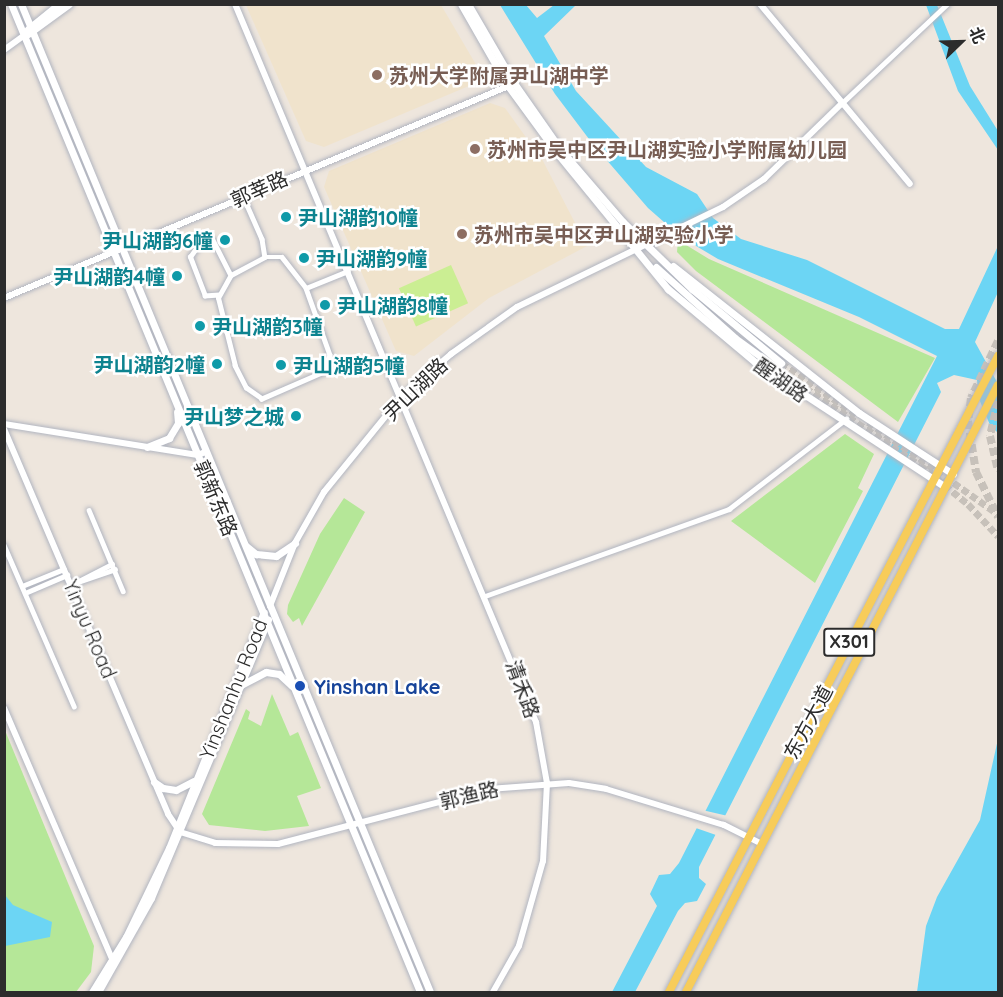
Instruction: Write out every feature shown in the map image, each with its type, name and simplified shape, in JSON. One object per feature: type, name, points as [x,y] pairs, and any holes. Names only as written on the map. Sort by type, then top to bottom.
[{"type":"main road","name":"郭新东路","points":[[11,4],[22,36],[117,250],[202,454],[295,689],[430,993]]},
{"type":"main road","name":"郭新东路","points":[[21,4],[176,403],[202,454],[270,606],[420,993]]},
{"type":"main road","points":[[30,30],[59,4]]},
{"type":"main road","points":[[22,36],[69,4]]},
{"type":"main road","points":[[461,4],[511,85],[575,177],[636,248],[717,323],[780,366],[644,244],[561,150],[511,85],[468,4]]},
{"type":"main road","name":"醒湖路","points":[[644,244],[890,434],[953,474]]},
{"type":"main road","name":"醒湖路","points":[[636,248],[668,289],[707,324],[806,398],[846,419],[945,487]]},
{"type":"main road","name":"东方大道","points":[[669,993],[998,358]]},
{"type":"main road","name":"东方大道","points":[[686,993],[760,843],[999,385]]},
{"type":"main road","points":[[147,447],[166,441],[173,434],[178,423],[176,403]]},
{"type":"main road","points":[[243,543],[256,554],[268,557],[281,554],[295,543]]},
{"type":"main road","name":"Yinshanhu Road","points":[[178,831],[196,779],[264,612],[270,606]]},
{"type":"main road","name":"Yinshanhu Road","points":[[98,993],[178,831],[241,686],[267,621],[270,606]]},
{"type":"main road","points":[[241,686],[254,675],[269,672],[283,677],[295,689]]},
{"type":"main road","points":[[154,782],[163,788],[176,790],[196,779]]},
{"type":"main road","name":"Yinshanhu Road","points":[[92,993],[114,962]]},
{"type":"street","name":"清禾路","points":[[235,4],[402,396],[536,722],[547,783],[543,861],[535,899],[519,946],[493,993]]},
{"type":"street","points":[[760,4],[910,184]]},
{"type":"street","points":[[841,104],[947,4]]},
{"type":"street","points":[[4,50],[22,36]]},
{"type":"street","name":"郭莘路","points":[[4,297],[305,169],[511,85]]},
{"type":"street","name":"尹山湖路","points":[[270,606],[295,543],[337,472],[402,396],[451,354],[517,307],[712,212],[764,179],[841,104]]},
{"type":"street","points":[[243,196],[262,239],[265,257]]},
{"type":"street","points":[[219,295],[205,296],[190,257],[202,240],[213,240],[231,274]]},
{"type":"street","points":[[265,257],[282,257],[306,288],[330,355],[329,364],[324,372],[262,399],[246,388],[235,366],[219,295],[231,274],[265,257]]},
{"type":"street","points":[[306,288],[348,270]]},
{"type":"street","points":[[485,596],[729,509],[846,419]]},
{"type":"street","points":[[4,424],[202,454]]},
{"type":"street","name":"Yinyu Road","points":[[4,429],[154,782],[178,831]]},
{"type":"street","points":[[89,510],[123,591]]},
{"type":"street","points":[[4,545],[74,706]]},
{"type":"street","points":[[71,585],[113,567]]},
{"type":"street","points":[[22,586],[65,572]]},
{"type":"street","points":[[26,594],[65,572]]},
{"type":"street","points":[[4,708],[114,962]]},
{"type":"street","name":"郭渔路","points":[[178,831],[215,843],[254,846],[305,840],[489,789],[547,783],[606,789],[724,825],[760,843]]},
{"type":"shaded area","name":"苏州大学附属尹山湖中学","points":[[246,5],[441,5],[478,68],[476,83],[324,147],[306,141]]},
{"type":"shaded area","name":"苏州市吴中区尹山湖实验小学","points":[[490,103],[505,108],[543,161],[587,246],[489,298],[414,356],[396,351],[324,187],[329,171]]},
{"type":"green space","points":[[678,240],[709,259],[935,358],[898,422],[696,271],[677,252]]},
{"type":"green space","points":[[451,265],[468,303],[416,327],[399,288]]},
{"type":"green space","points":[[845,434],[874,454],[858,488],[863,491],[815,583],[731,521]]},
{"type":"green space","points":[[344,498],[365,512],[302,626],[299,618],[293,622],[287,614],[288,605],[320,534]]},
{"type":"green space","points":[[272,694],[290,736],[298,732],[321,788],[297,796],[309,826],[265,831],[209,825],[202,814],[246,709],[250,712],[248,719],[261,726]]},
{"type":"green space","points":[[4,728],[94,946],[91,972],[76,992],[5,992]]},
{"type":"water","points":[[500,5],[526,5],[537,18],[554,5],[576,5],[544,36],[576,91],[646,167],[697,194],[713,218],[741,239],[807,260],[945,329],[959,329],[998,246],[998,292],[975,342],[998,384],[998,433],[990,425],[979,399],[977,380],[954,375],[937,383],[941,392],[699,867],[699,878],[706,884],[697,901],[685,903],[678,911],[635,992],[612,992],[657,906],[650,894],[659,875],[670,874],[679,863],[937,356],[859,317],[718,259],[681,237],[648,208],[592,143],[555,94]]},
{"type":"water","points":[[926,5],[937,5],[970,86],[998,131],[998,150],[958,91]]},
{"type":"water","points":[[998,739],[998,992],[917,992],[926,926],[937,897],[980,820]]},
{"type":"water","points":[[5,895],[13,905],[52,922],[50,937],[5,946]]},
{"type":"pier","points":[[702,810],[728,816],[716,835],[693,827]]},
{"type":"tunnel","points":[[998,341],[971,398],[968,421],[976,472],[998,517]]},
{"type":"tunnel","points":[[781,363],[856,414]]},
{"type":"tunnel","points":[[779,370],[920,465],[968,504],[998,536]]},
{"type":"tunnel","points":[[998,401],[990,436],[998,471]]},
{"type":"tunnel","points":[[868,422],[998,514]]},
{"type":"place","name":"苏州大学附属尹山湖中学","points":[[377,75]]},
{"type":"place","name":"苏州市吴中区尹山湖实验小学附属幼儿园","points":[[475,149]]},
{"type":"place","name":"尹山湖韵10幢","points":[[286,217]]},
{"type":"place","name":"苏州市吴中区尹山湖实验小学","points":[[462,234]]},
{"type":"place","name":"尹山湖韵6幢","points":[[225,240]]},
{"type":"place","name":"尹山湖韵9幢","points":[[304,258]]},
{"type":"place","name":"尹山湖韵4幢","points":[[177,276]]},
{"type":"place","name":"尹山湖韵8幢","points":[[325,305]]},
{"type":"place","name":"尹山湖韵3幢","points":[[200,326]]},
{"type":"place","name":"尹山湖韵2幢","points":[[217,364]]},
{"type":"place","name":"尹山湖韵5幢","points":[[281,365]]},
{"type":"place","name":"尹山梦之城","points":[[296,416]]},
{"type":"place","name":"Yinshan Lake","points":[[300,686]]}]
